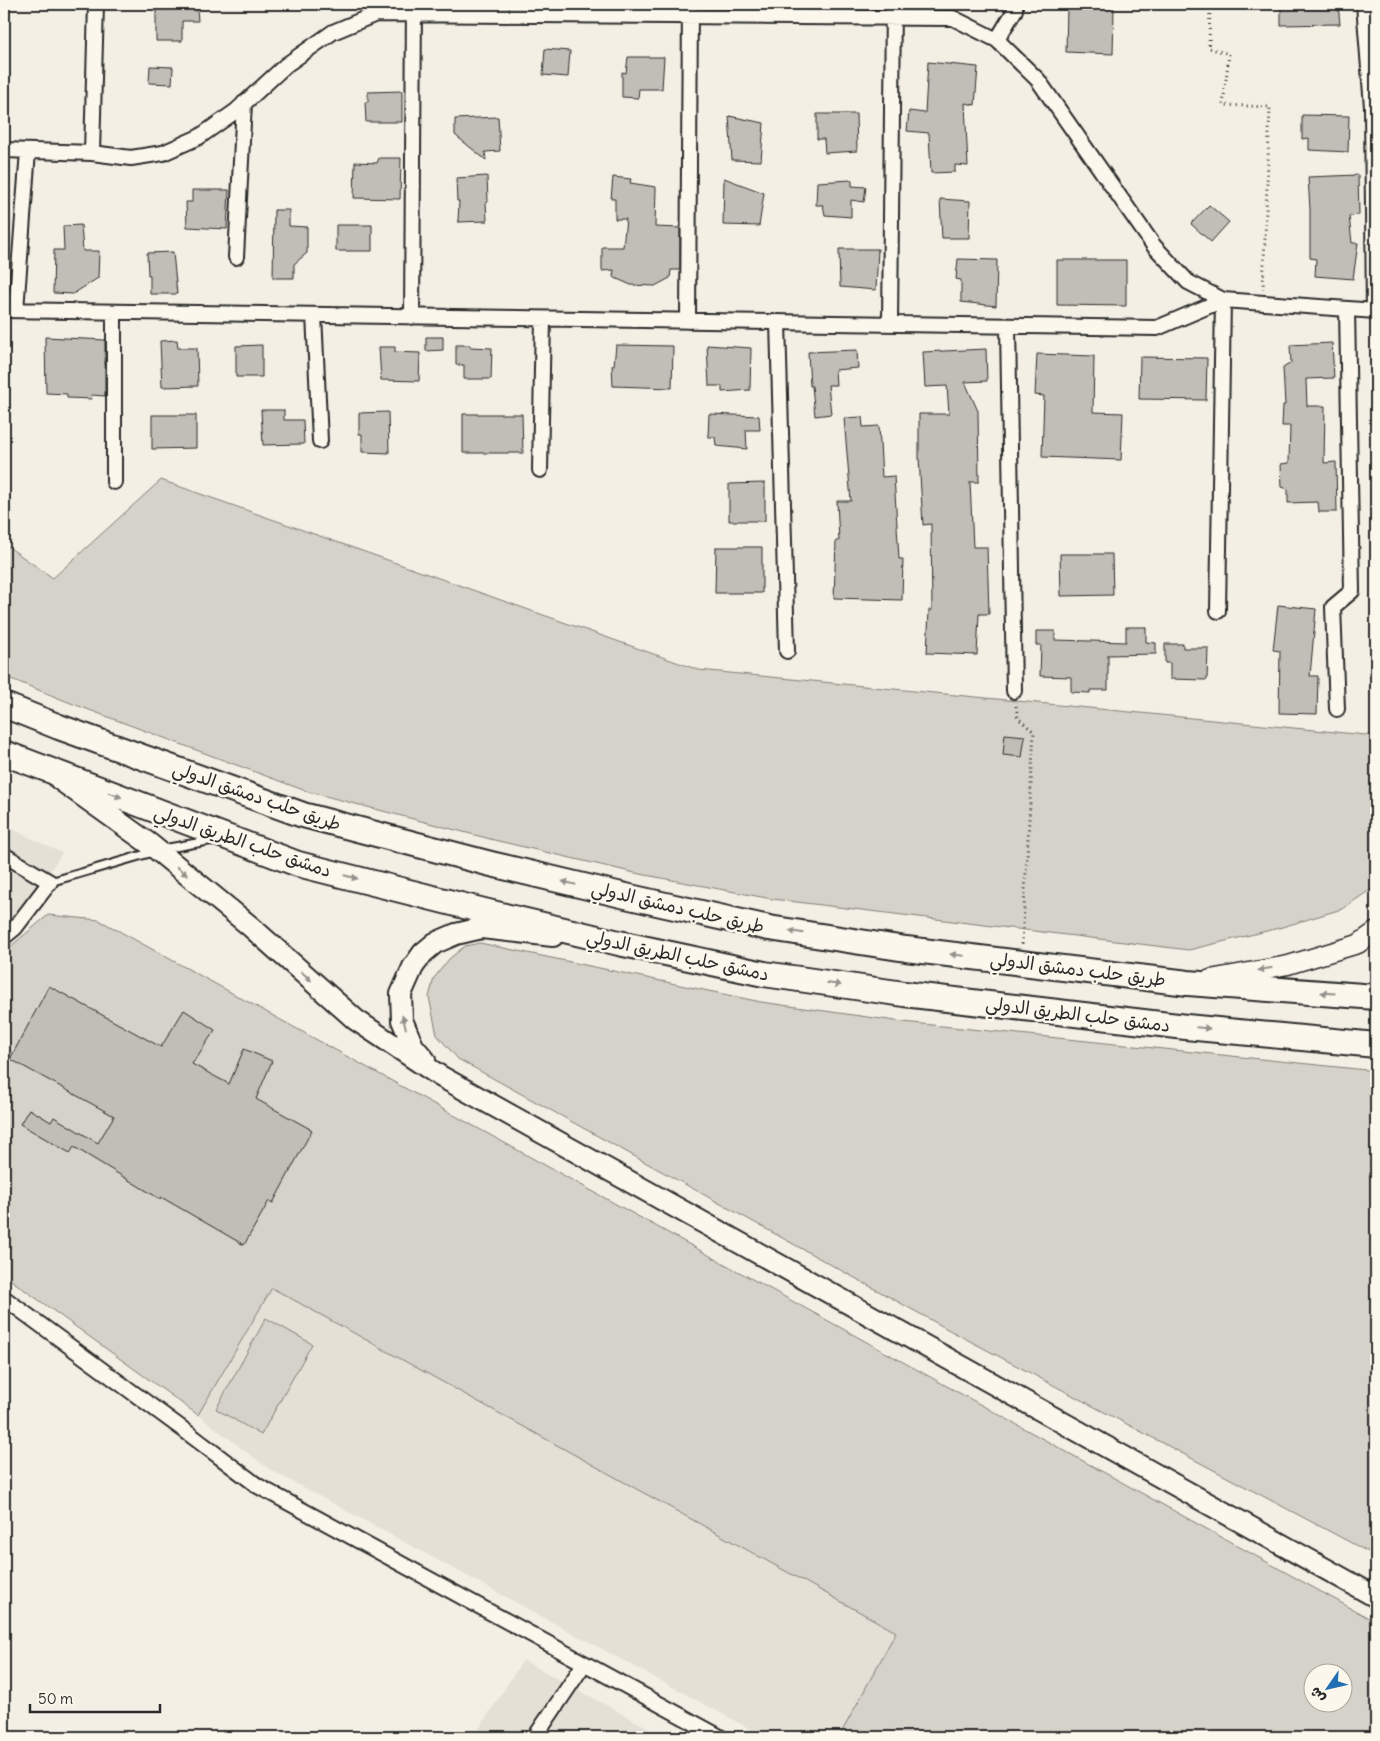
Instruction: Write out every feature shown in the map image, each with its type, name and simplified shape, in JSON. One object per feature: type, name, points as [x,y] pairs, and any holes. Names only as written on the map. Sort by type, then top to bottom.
[{"type":"highway","name":"طريق حلب دمشق الدولي","points":[[4,705],[303,815],[491,864],[769,928],[906,949],[1188,983],[1376,997]]},
{"type":"highway","name":"دمشق حلب الطريق الدولي","points":[[4,753],[298,864],[619,943],[764,974],[904,994],[1186,1027],[1376,1045]]},
{"type":"main road","points":[[45,769],[158,850],[250,926],[356,1020],[440,1076],[1376,1597]]},
{"type":"main road","points":[[440,1076],[413,1046],[402,1020],[401,994],[423,953],[435,943],[456,934],[482,928],[619,943]]},
{"type":"street","points":[[92,153],[96,4]]},
{"type":"street","points":[[890,324],[893,4]]},
{"type":"street","points":[[997,40],[1015,10],[1015,4]]},
{"type":"street","points":[[4,150],[92,153],[131,158],[163,153],[199,137],[244,103],[286,65],[333,32],[376,14],[414,9],[690,10],[893,18],[953,18],[997,40],[1038,80],[1154,246],[1188,282],[1224,300],[1375,311],[1372,107],[1364,4]]},
{"type":"street","points":[[412,316],[414,9]]},
{"type":"street","points":[[688,321],[690,10]]},
{"type":"street","points":[[236,257],[244,103]]},
{"type":"street","points":[[28,151],[10,310],[1157,328],[1224,300]]},
{"type":"street","points":[[1218,611],[1224,300]]},
{"type":"street","points":[[1337,709],[1333,607],[1352,591],[1347,309]]},
{"type":"street","points":[[114,312],[114,482]]},
{"type":"street","points":[[314,315],[320,441]]},
{"type":"street","points":[[540,470],[543,319]]},
{"type":"street","points":[[778,322],[787,651]]},
{"type":"street","points":[[1008,326],[1014,691]]},
{"type":"street","points":[[4,855],[50,882],[15,928],[4,937]]},
{"type":"street","points":[[1188,983],[1288,965],[1358,944],[1376,932]]},
{"type":"street","points":[[4,1298],[258,1486],[720,1737]]},
{"type":"street","points":[[535,1737],[584,1664]]},
{"type":"lane","points":[[50,882],[158,850],[228,837]]},
{"type":"path","points":[[1210,4],[1209,48],[1228,54],[1223,105],[1270,107],[1262,302]]},
{"type":"path","points":[[1014,691],[1018,718],[1034,732],[1021,962]]},
{"type":"shaded area","points":[[161,480],[699,670],[1376,736],[1376,886],[1342,909],[1279,928],[1189,950],[772,899],[635,873],[494,840],[306,791],[68,702],[4,676],[4,544],[53,578]]},
{"type":"shaded area","points":[[4,825],[62,853],[4,943]]},
{"type":"shaded area","points":[[48,915],[99,920],[1376,1622],[1376,1737],[839,1737],[896,1632],[272,1288],[198,1415],[4,1275],[4,952]]},
{"type":"shaded area","points":[[480,943],[761,1002],[903,1022],[1376,1071],[1376,1556],[951,1331],[458,1059],[437,1035],[429,997],[434,978],[449,959],[465,946]]},
{"type":"shaded area","points":[[272,1288],[897,1632],[839,1737],[765,1737],[269,1469],[198,1415]]},
{"type":"shaded area","points":[[266,1318],[312,1344],[261,1435],[216,1409]]},
{"type":"shaded area","points":[[523,1660],[665,1737],[471,1737],[478,1730]]},
{"type":"building","points":[[1281,4],[1338,4],[1340,24],[1281,25]]},
{"type":"building","points":[[1067,7],[1114,8],[1113,54],[1066,52]]},
{"type":"building","points":[[156,8],[197,8],[198,21],[182,21],[182,41],[156,41]]},
{"type":"building","points":[[545,49],[570,51],[568,77],[543,75]]},
{"type":"building","points":[[628,57],[664,57],[662,89],[639,89],[638,98],[622,97],[622,72],[626,73]]},
{"type":"building","points":[[928,62],[978,67],[975,105],[965,103],[968,166],[955,165],[955,172],[931,173],[929,133],[907,131],[909,111],[925,113]]},
{"type":"building","points":[[150,66],[173,67],[172,84],[149,83]]},
{"type":"building","points":[[402,91],[402,122],[366,122],[365,102],[368,102],[368,92]]},
{"type":"building","points":[[817,114],[856,114],[857,151],[825,153],[824,139],[817,139]]},
{"type":"building","points":[[1302,115],[1349,116],[1348,152],[1309,150],[1309,138],[1302,139]]},
{"type":"building","points":[[729,116],[764,123],[761,161],[732,160]]},
{"type":"building","points":[[498,117],[500,151],[485,152],[486,160],[455,135],[455,119]]},
{"type":"building","points":[[379,158],[401,158],[400,199],[354,198],[355,162],[377,163]]},
{"type":"building","points":[[1358,175],[1359,215],[1349,216],[1352,243],[1358,243],[1353,279],[1315,276],[1316,259],[1310,258],[1308,177]]},
{"type":"building","points":[[487,176],[487,221],[458,222],[459,201],[457,201],[456,178]]},
{"type":"building","points":[[613,177],[631,179],[630,183],[656,187],[655,227],[680,228],[680,270],[671,270],[670,278],[655,286],[631,285],[613,277],[614,270],[602,271],[602,247],[623,247],[626,219],[615,219],[615,199],[611,199]]},
{"type":"building","points":[[724,178],[764,193],[759,226],[723,225]]},
{"type":"building","points":[[852,180],[852,186],[866,187],[864,202],[851,200],[851,217],[825,215],[823,205],[816,205],[817,182]]},
{"type":"building","points":[[192,190],[229,190],[227,229],[187,227],[186,202],[192,202]]},
{"type":"building","points":[[940,199],[970,201],[969,238],[942,238]]},
{"type":"building","points":[[1209,205],[1229,222],[1211,242],[1191,224]]},
{"type":"building","points":[[274,210],[289,210],[289,226],[307,227],[307,253],[294,264],[294,278],[273,278]]},
{"type":"building","points":[[81,225],[83,251],[99,251],[98,278],[73,294],[53,293],[54,250],[64,250],[63,226]]},
{"type":"building","points":[[336,225],[372,225],[372,251],[336,251]]},
{"type":"building","points":[[839,249],[878,249],[876,290],[840,287]]},
{"type":"building","points":[[173,252],[177,294],[150,294],[147,253]]},
{"type":"building","points":[[958,259],[997,260],[996,306],[961,302],[961,280],[956,279]]},
{"type":"building","points":[[1057,260],[1126,260],[1126,306],[1057,305]]},
{"type":"building","points":[[45,337],[105,340],[105,396],[91,395],[92,399],[67,398],[67,394],[46,393]]},
{"type":"building","points":[[426,337],[443,337],[443,350],[426,351]]},
{"type":"building","points":[[177,340],[178,348],[197,348],[198,386],[162,387],[160,341]]},
{"type":"building","points":[[1332,343],[1334,378],[1306,379],[1307,406],[1325,406],[1324,463],[1336,462],[1337,512],[1319,512],[1318,502],[1288,503],[1288,489],[1282,487],[1281,464],[1289,463],[1290,426],[1282,426],[1283,405],[1285,405],[1283,368],[1291,363],[1290,345]]},
{"type":"building","points":[[262,345],[262,377],[236,377],[236,346]]},
{"type":"building","points":[[456,345],[492,348],[491,379],[464,379],[464,365],[456,365]]},
{"type":"building","points":[[616,345],[673,346],[672,388],[613,386],[612,365],[614,365]]},
{"type":"building","points":[[707,345],[751,348],[750,390],[722,392],[722,386],[709,386]]},
{"type":"building","points":[[379,347],[395,347],[395,352],[420,353],[419,381],[381,380]]},
{"type":"building","points":[[986,349],[987,381],[965,382],[978,411],[979,482],[970,482],[973,547],[987,547],[989,614],[979,614],[977,655],[927,653],[929,610],[932,610],[931,524],[923,525],[919,458],[919,414],[949,414],[947,386],[925,387],[923,352]]},
{"type":"building","points":[[857,350],[858,368],[835,370],[836,385],[828,385],[831,414],[815,416],[812,386],[810,386],[808,352]]},
{"type":"building","points":[[1037,354],[1094,356],[1093,412],[1123,413],[1121,460],[1042,457],[1044,396],[1035,395]]},
{"type":"building","points":[[1140,357],[1207,358],[1206,400],[1139,399]]},
{"type":"building","points":[[261,410],[284,410],[284,420],[303,420],[304,444],[263,445]]},
{"type":"building","points":[[388,412],[389,453],[362,452],[362,434],[359,434],[359,413]]},
{"type":"building","points":[[463,414],[522,414],[523,453],[463,453]]},
{"type":"building","points":[[709,414],[759,416],[760,430],[746,430],[747,449],[716,446],[715,437],[708,437]]},
{"type":"building","points":[[152,415],[196,415],[196,448],[152,449]]},
{"type":"building","points":[[862,417],[863,427],[879,426],[882,477],[894,476],[899,559],[903,559],[902,600],[834,598],[836,541],[839,541],[837,501],[851,501],[844,418]]},
{"type":"building","points":[[765,483],[765,521],[729,521],[729,484]]},
{"type":"building","points":[[716,547],[762,547],[762,593],[715,593]]},
{"type":"building","points":[[1060,554],[1112,554],[1113,595],[1061,596]]},
{"type":"building","points":[[1278,605],[1316,609],[1310,676],[1318,676],[1317,714],[1279,713],[1280,651],[1273,650]]},
{"type":"building","points":[[1126,627],[1146,627],[1146,642],[1156,643],[1156,654],[1108,655],[1108,690],[1090,690],[1090,693],[1071,692],[1071,677],[1040,676],[1041,645],[1036,645],[1036,631],[1055,631],[1055,640],[1126,642]]},
{"type":"building","points":[[1165,644],[1183,644],[1183,648],[1208,648],[1207,680],[1170,679],[1170,663],[1165,663]]},
{"type":"building","points":[[1005,734],[1025,736],[1022,757],[1003,755]]},
{"type":"building","points":[[49,986],[161,1047],[184,1010],[215,1030],[192,1064],[229,1084],[244,1049],[272,1061],[256,1099],[312,1130],[273,1203],[269,1201],[244,1245],[161,1197],[160,1199],[74,1147],[70,1153],[20,1124],[29,1109],[51,1122],[54,1117],[98,1143],[114,1116],[10,1059]]}]
